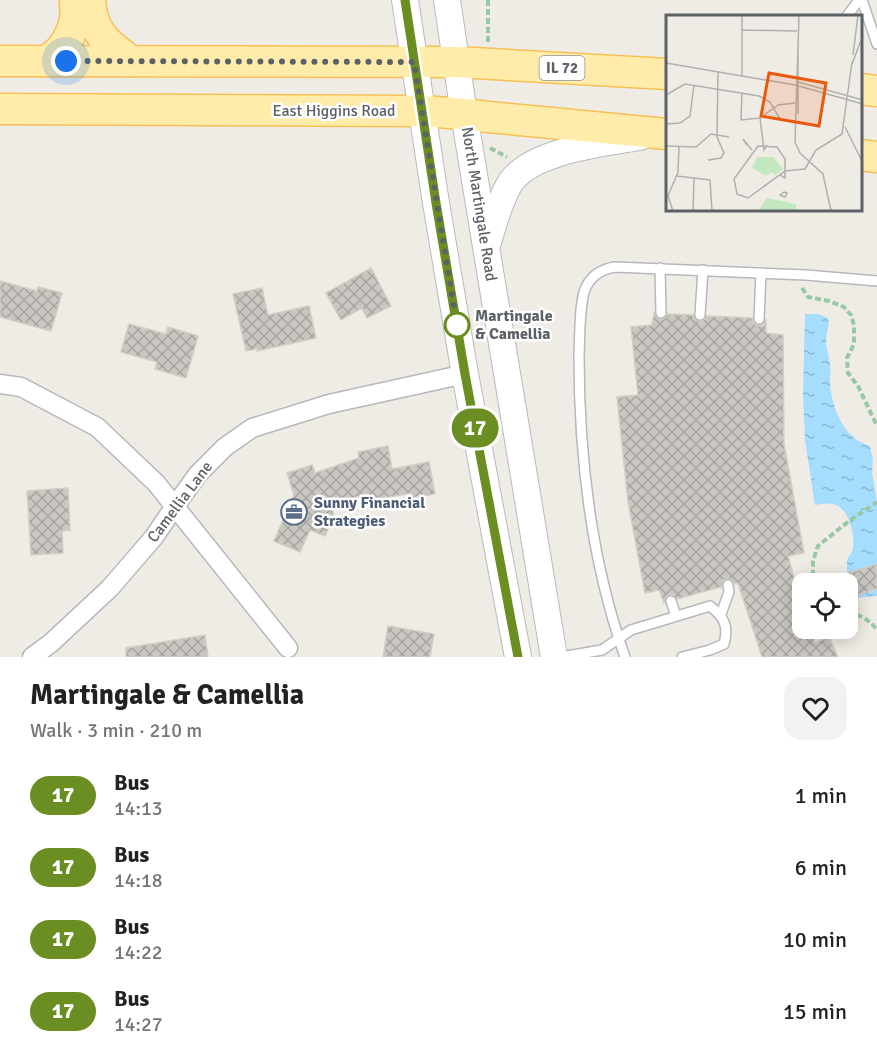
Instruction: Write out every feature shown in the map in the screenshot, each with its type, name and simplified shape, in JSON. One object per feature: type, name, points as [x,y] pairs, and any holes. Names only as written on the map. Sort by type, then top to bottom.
[{"type":"main road","points":[[44,61],[57,53],[66,43],[75,20],[75,0]]},
{"type":"main road","points":[[90,0],[91,16],[98,31],[111,46],[131,61]]},
{"type":"main road","name":"IL 72","points":[[0,61],[456,62],[666,74]]},
{"type":"main road","points":[[862,89],[877,91]]},
{"type":"main road","name":"East Higgins Road","points":[[0,109],[422,111],[662,134]]},
{"type":"main road","points":[[862,155],[877,157]]},
{"type":"street","points":[[405,0],[465,374],[518,657]]},
{"type":"street","name":"North Martingale Road","points":[[447,0],[554,657]]},
{"type":"street","points":[[486,248],[501,202],[510,183],[528,167],[544,158],[566,151],[662,134]]},
{"type":"street","name":"Camellia Lane","points":[[32,657],[51,643],[110,588],[154,537],[198,474],[225,447],[252,428],[329,404],[465,374]]},
{"type":"street","points":[[0,384],[21,387],[97,427],[156,483],[288,648]]},
{"type":"lane","points":[[848,15],[860,0],[877,44]]},
{"type":"lane","points":[[625,657],[607,600],[591,520],[583,460],[579,376],[581,314],[585,288],[592,277],[603,269],[615,267],[800,275],[877,281]]},
{"type":"lane","points":[[660,268],[661,313]]},
{"type":"lane","points":[[700,315],[703,270]]},
{"type":"lane","points":[[759,319],[761,273]]},
{"type":"lane","points":[[721,614],[729,592],[728,585]]},
{"type":"lane","points":[[671,601],[676,616]]},
{"type":"lane","points":[[561,657],[602,650],[631,630],[710,606],[721,614],[727,632],[724,644],[688,656]]},
{"type":"path","points":[[488,0],[488,21]]},
{"type":"path","points":[[489,147],[512,160]]},
{"type":"path","points":[[800,275],[802,291],[808,297],[844,307],[851,315],[854,325],[854,344],[847,358],[848,373],[858,386],[877,426]]},
{"type":"path","points":[[813,573],[813,561],[818,546],[877,502]]},
{"type":"path","points":[[858,615],[871,622],[877,630]]},
{"type":"water","points":[[805,314],[818,314],[828,318],[826,343],[830,364],[830,389],[835,409],[848,432],[854,438],[870,446],[873,460],[872,473],[877,501],[877,596],[858,598],[858,573],[847,573],[847,561],[853,544],[846,514],[835,505],[815,505],[805,440],[803,394]]},
{"type":"building","points":[[371,268],[391,306],[367,318],[362,308],[341,320],[326,293]]},
{"type":"building","points":[[0,281],[37,291],[38,287],[62,293],[51,331],[0,317]]},
{"type":"building","points":[[262,288],[268,315],[309,306],[316,338],[257,351],[257,349],[246,351],[233,294]]},
{"type":"building","points":[[654,313],[661,320],[668,314],[693,315],[700,322],[707,316],[752,318],[753,323],[758,326],[763,325],[766,319],[766,333],[783,335],[784,444],[804,553],[788,556],[793,573],[792,639],[814,639],[815,643],[830,639],[838,657],[762,657],[738,583],[735,584],[730,579],[723,580],[721,587],[677,599],[673,595],[668,595],[664,603],[659,590],[645,593],[628,502],[617,397],[638,395],[631,327],[652,325]]},
{"type":"building","points":[[129,324],[166,334],[168,327],[198,336],[186,378],[155,369],[157,362],[121,352]]},
{"type":"building","points":[[388,446],[392,469],[429,462],[435,494],[412,498],[411,493],[368,501],[366,494],[331,505],[334,515],[325,536],[310,530],[300,552],[274,541],[294,495],[287,473],[312,465],[315,473],[359,458],[358,452]]},
{"type":"building","points":[[68,488],[70,530],[62,531],[63,553],[31,555],[27,491]]},
{"type":"building","points":[[877,564],[877,589],[858,595],[858,573],[848,573]]},
{"type":"building","points":[[388,626],[434,634],[430,657],[383,657]]},
{"type":"building","points":[[205,635],[208,657],[126,657],[126,648]]},
{"type":"bus line","name":"17","points":[[405,0],[465,374],[518,657]]},
{"type":"place","name":"Martingale & Camellia","points":[[457,325]]},
{"type":"place","name":"Sunny Financial Strategies","points":[[294,512]]},
{"type":"route","points":[[66,61],[414,62],[458,332],[457,325]]}]
